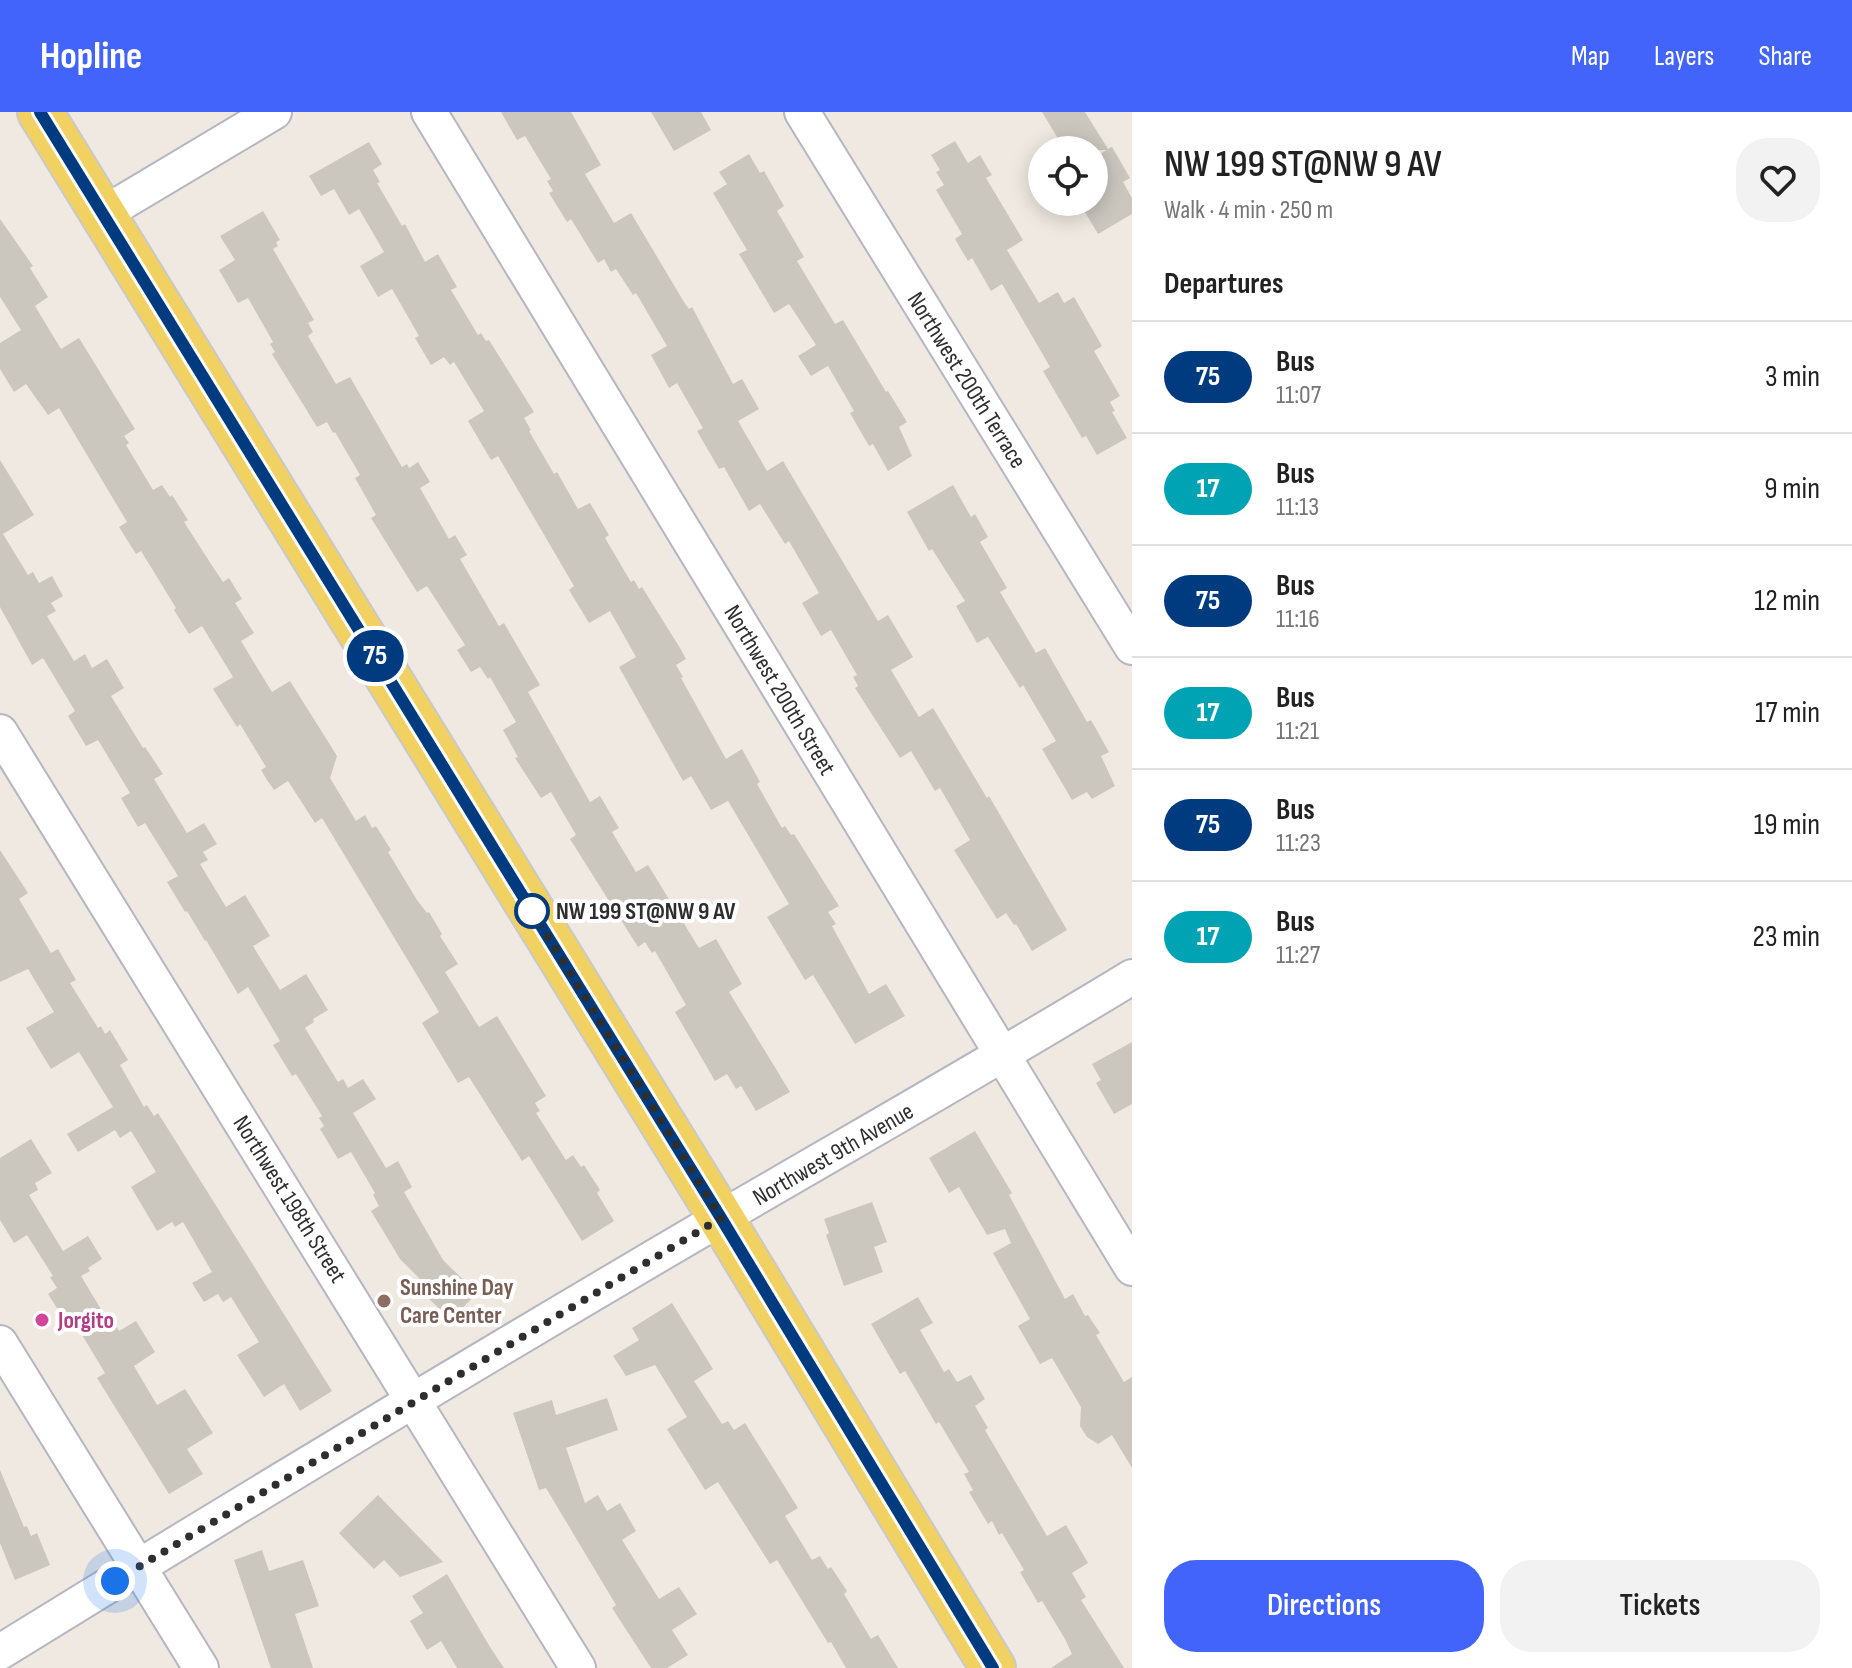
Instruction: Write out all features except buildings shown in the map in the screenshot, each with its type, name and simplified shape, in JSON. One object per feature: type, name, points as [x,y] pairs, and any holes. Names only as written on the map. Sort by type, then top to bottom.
[{"type":"main road","points":[[40,112],[721,1218],[993,1668]]},
{"type":"street","points":[[103,214],[274,112]]},
{"type":"street","name":"Northwest 200th Street","points":[[429,112],[1132,1268]]},
{"type":"street","name":"Northwest 200th Terrace","points":[[802,112],[1132,647]]},
{"type":"street","name":"Northwest 198th Street","points":[[0,732],[578,1668]]},
{"type":"street","name":"Northwest 9th Avenue","points":[[0,1652],[414,1401],[1132,977]]},
{"type":"street","points":[[0,1343],[201,1668]]},
{"type":"bus line","name":"75","points":[[40,112],[721,1218],[993,1668]]},
{"type":"place","name":"NW 199 ST@NW 9 AV","points":[[532,911]]},
{"type":"place","name":"Sunshine Day Care Center","points":[[384,1301]]},
{"type":"place","name":"Jorgito","points":[[42,1320]]},
{"type":"route","points":[[115,1581],[721,1218],[532,911]]}]
